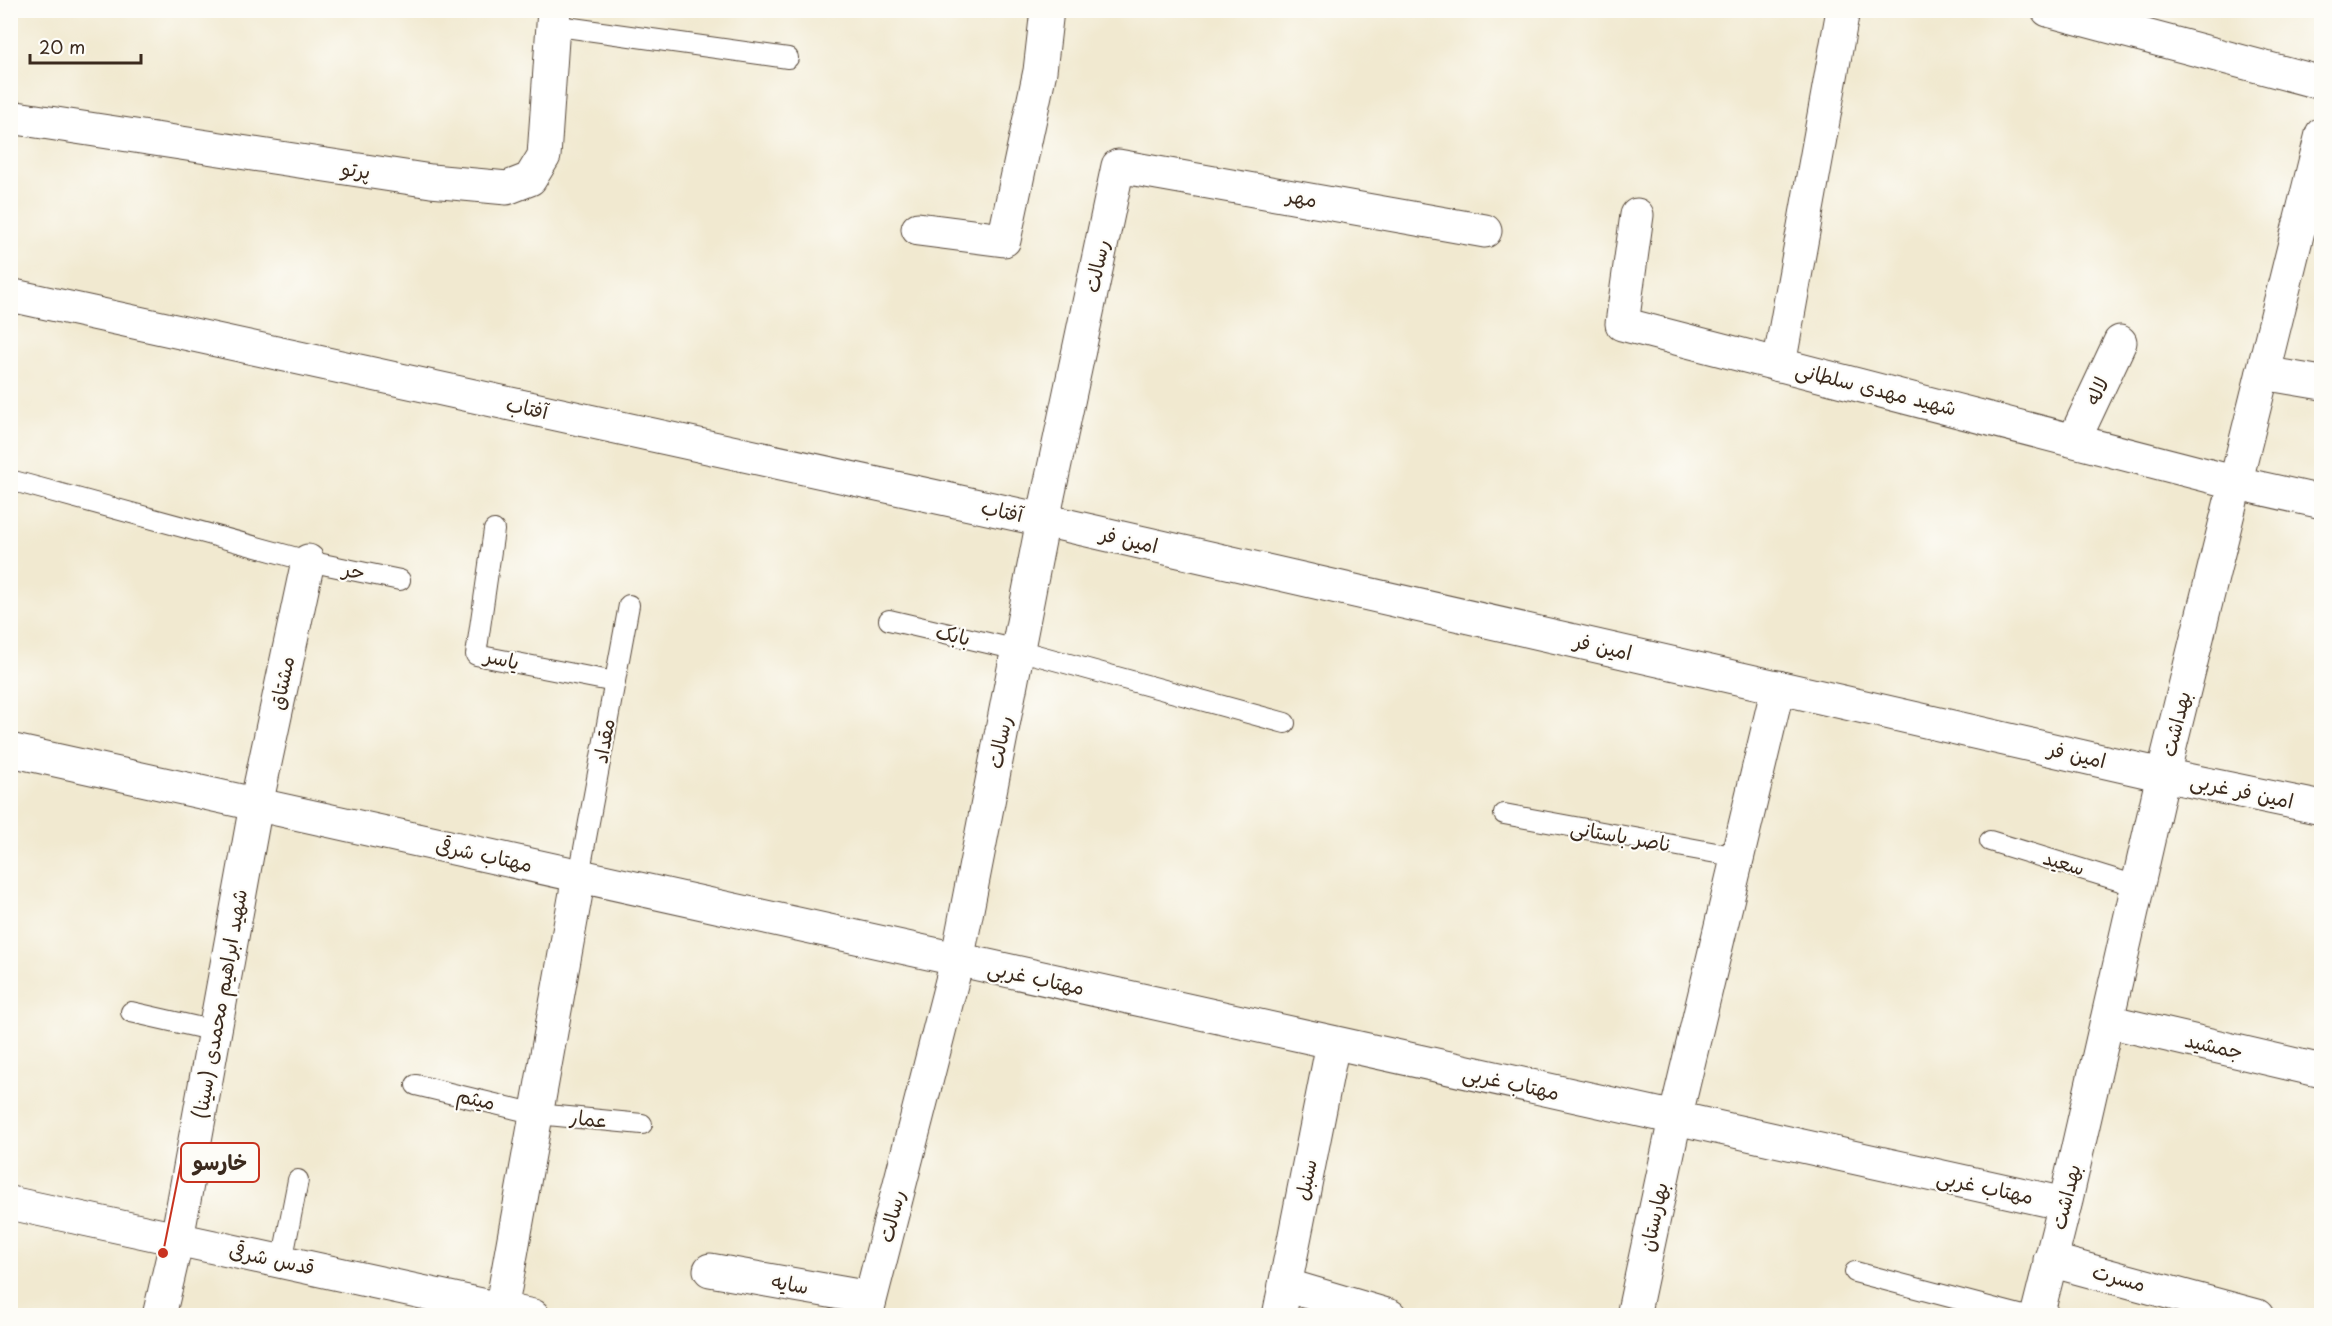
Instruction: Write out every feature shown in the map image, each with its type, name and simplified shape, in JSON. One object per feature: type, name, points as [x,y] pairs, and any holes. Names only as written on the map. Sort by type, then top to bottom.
[{"type":"street","points":[[918,229],[1004,240],[1040,71],[1047,10]]},
{"type":"street","points":[[1779,365],[1843,10]]},
{"type":"street","points":[[2048,10],[2322,83]]},
{"type":"street","name":"پرتو","points":[[10,117],[431,182],[507,188],[530,179],[544,156],[553,18]]},
{"type":"street","name":"بهداشت","points":[[2037,1316],[2065,1204],[2163,775],[2322,134]]},
{"type":"street","name":"مهر","points":[[1118,166],[1485,231]]},
{"type":"street","name":"رسالت","points":[[868,1307],[957,961],[1043,520],[1118,166]]},
{"type":"street","name":"شهید مهدی سلطانی","points":[[1637,215],[1622,324],[2237,483],[2322,502]]},
{"type":"street","name":"آفتاب","points":[[10,295],[1043,520]]},
{"type":"street","name":"لاله","points":[[2074,440],[2120,342]]},
{"type":"street","points":[[2263,373],[2322,383]]},
{"type":"street","name":"امین فر","points":[[1043,520],[2163,775]]},
{"type":"street","name":"مشتاق","points":[[256,805],[308,561]]},
{"type":"street","name":"بهارستان","points":[[1633,1316],[1675,1119],[1778,687]]},
{"type":"street","name":"مهتاب شرقی","points":[[10,750],[957,961]]},
{"type":"street","name":"امین فر غربی","points":[[2163,775],[2322,807]]},
{"type":"street","name":"شهید ابراهیم محمدی (سینا)","points":[[159,1316],[177,1239],[256,805]]},
{"type":"street","points":[[501,1312],[579,876]]},
{"type":"street","name":"مهتاب غربی","points":[[957,961],[2065,1204]]},
{"type":"street","name":"جمشید","points":[[2107,1021],[2322,1071]]},
{"type":"street","name":"سنبل","points":[[1282,1300],[1333,1044]]},
{"type":"street","name":"قدس شرقی","points":[[10,1203],[501,1312],[533,1316]]},
{"type":"street","name":"مسرت","points":[[2050,1260],[2257,1316]]},
{"type":"street","name":"سایه","points":[[710,1270],[868,1307]]},
{"type":"street","points":[[1282,1300],[1390,1316]]},
{"type":"lane","points":[[553,18],[788,58]]},
{"type":"lane","name":"حر","points":[[10,480],[308,561],[400,580]]},
{"type":"lane","name":"یاسر","points":[[494,530],[476,655],[615,682]]},
{"type":"lane","name":"مقداد","points":[[579,876],[629,605]]},
{"type":"lane","name":"بابک","points":[[889,620],[1018,650],[1285,723]]},
{"type":"lane","name":"ناصر باستانی","points":[[1504,814],[1738,857]]},
{"type":"lane","name":"سعید","points":[[1990,841],[2137,886]]},
{"type":"lane","points":[[131,1012],[214,1031]]},
{"type":"lane","name":"میثم","points":[[416,1085],[537,1114]]},
{"type":"lane","name":"عمار","points":[[537,1114],[642,1124]]},
{"type":"lane","points":[[282,1262],[298,1180]]},
{"type":"lane","points":[[1855,1272],[2023,1316]]},
{"type":"place","name":"خارسو","points":[[163,1253]]}]
